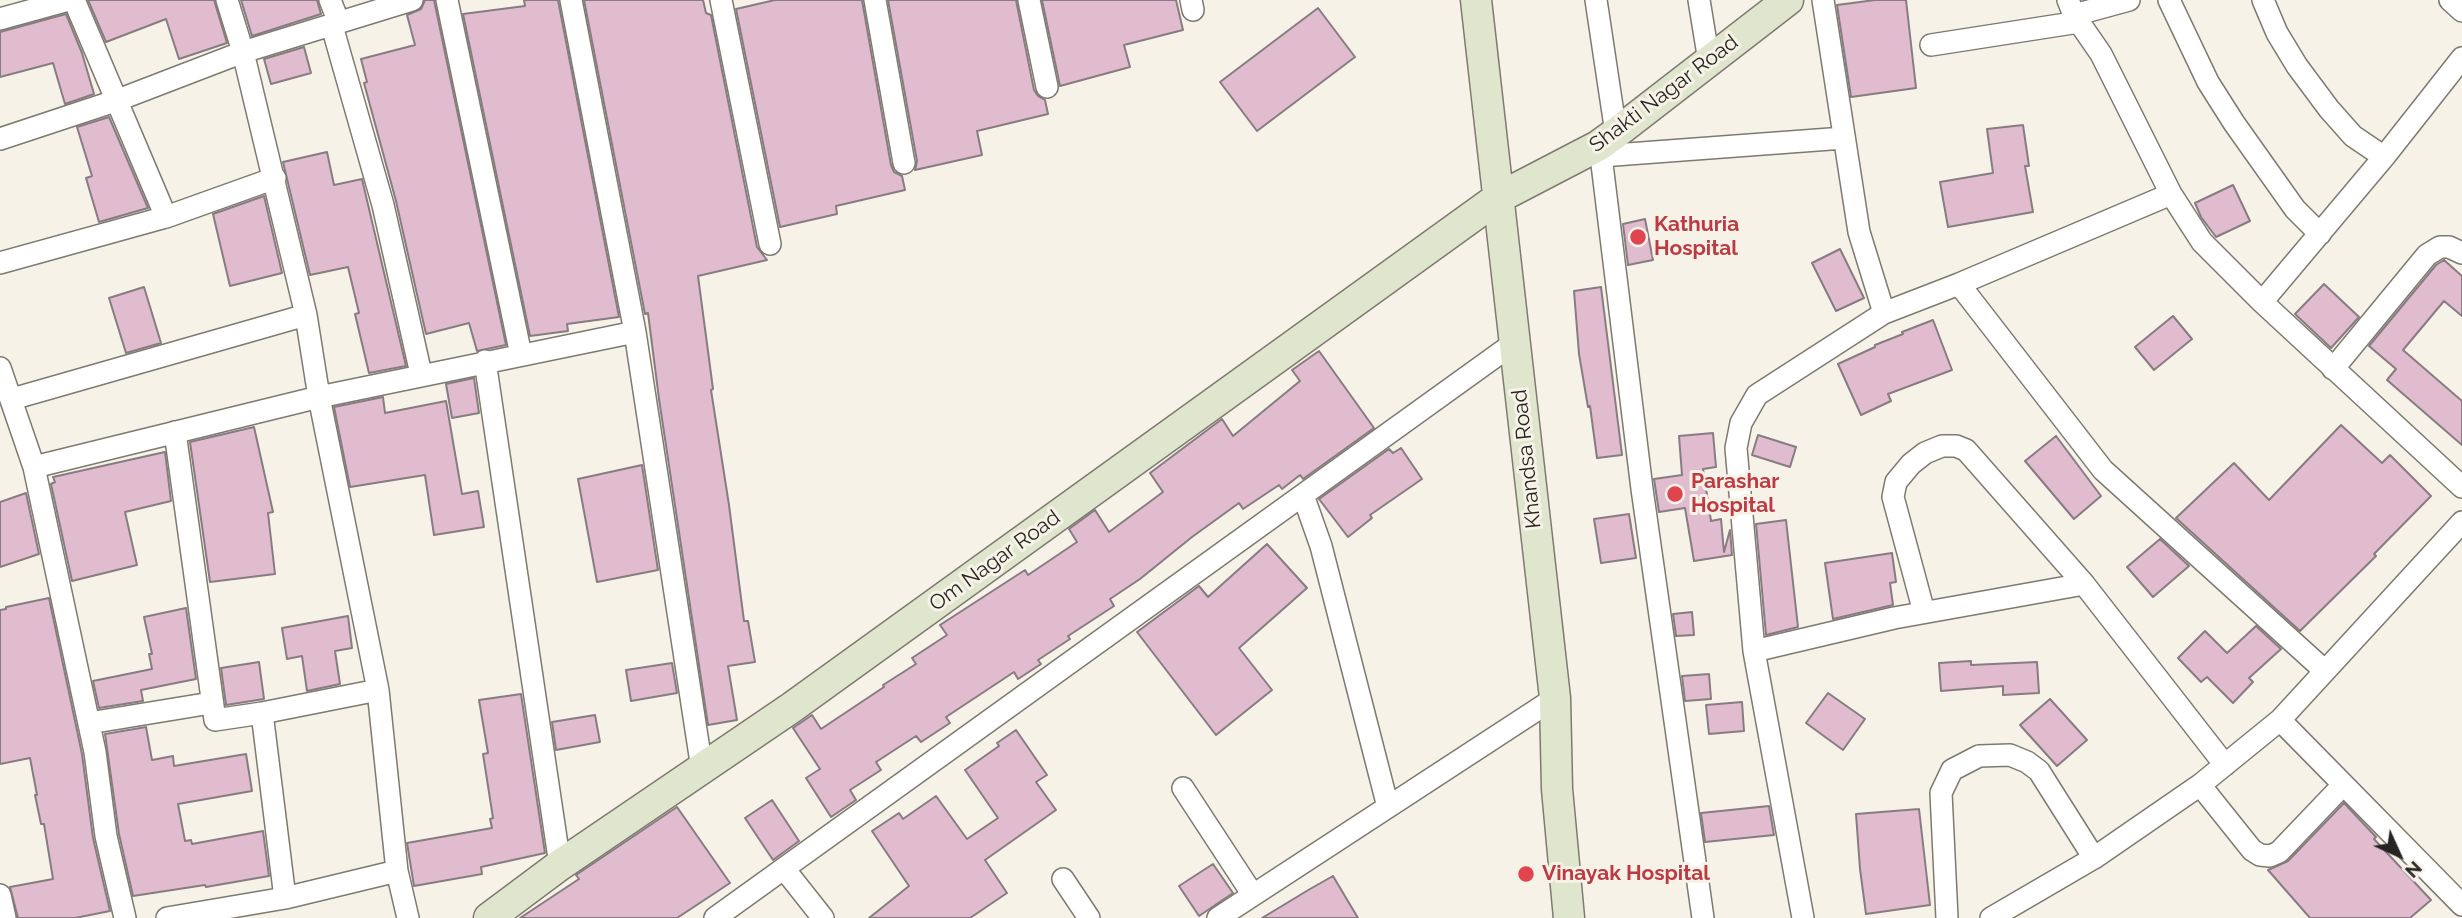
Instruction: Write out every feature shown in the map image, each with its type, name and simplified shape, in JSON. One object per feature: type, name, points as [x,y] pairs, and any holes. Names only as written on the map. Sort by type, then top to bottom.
[{"type":"street","points":[[0,19],[71,0],[118,100],[166,217]]},
{"type":"street","points":[[227,0],[275,178],[306,315],[319,397],[378,691],[397,871],[408,918]]},
{"type":"street","points":[[331,0],[383,205],[421,374]]},
{"type":"street","points":[[0,139],[118,100],[243,52],[412,0]]},
{"type":"street","points":[[447,0],[521,355]]},
{"type":"street","points":[[571,0],[635,332],[702,769]]},
{"type":"street","points":[[721,0],[770,244]]},
{"type":"street","points":[[875,0],[904,163]]},
{"type":"street","points":[[1029,0],[1046,87]]},
{"type":"street","name":"Khandsa Road","points":[[1476,0],[1555,698],[1557,789],[1569,918]]},
{"type":"street","points":[[1596,0],[1605,145],[1642,489],[1703,918]]},
{"type":"street","points":[[1699,0],[1709,61]]},
{"type":"street","name":"Shakti Nagar Road","points":[[1498,198],[1605,145],[1788,0]]},
{"type":"street","points":[[1823,0],[1859,232],[1884,313]]},
{"type":"street","points":[[1931,45],[2129,0]]},
{"type":"street","points":[[2169,0],[2208,82],[2234,123],[2295,208],[2320,234]]},
{"type":"street","points":[[2263,0],[2277,33],[2297,66],[2329,109],[2353,136],[2384,157]]},
{"type":"street","points":[[2450,0],[2462,11]]},
{"type":"street","points":[[2074,13],[2101,54],[2172,194],[2202,242],[2333,369],[2462,487]]},
{"type":"street","points":[[2262,302],[2384,157],[2462,58]]},
{"type":"street","points":[[1605,145],[1844,138]]},
{"type":"street","points":[[0,263],[166,217],[275,178]]},
{"type":"street","points":[[1803,918],[1754,651],[1736,448],[1741,423],[1757,396],[1884,313],[2172,194]]},
{"type":"street","name":"Om Nagar Road","points":[[489,918],[561,865],[791,708],[1498,198]]},
{"type":"street","points":[[2333,369],[2427,256],[2440,247],[2449,247],[2462,253]]},
{"type":"street","points":[[1959,284],[2103,470],[2325,671]]},
{"type":"street","points":[[12,399],[306,315]]},
{"type":"street","points":[[34,467],[421,374],[635,332]]},
{"type":"street","points":[[715,918],[1514,343]]},
{"type":"street","points":[[485,361],[561,865]]},
{"type":"street","points":[[0,368],[34,467],[96,752],[106,836],[125,918]]},
{"type":"street","points":[[175,432],[213,717],[218,721],[378,691]]},
{"type":"street","points":[[1924,612],[1893,497],[1896,482],[1924,453],[1942,446],[1956,446],[1966,450],[2084,584],[2225,765]]},
{"type":"street","points":[[1303,495],[1321,546],[1388,807]]},
{"type":"street","points":[[1995,918],[2094,858],[2200,785],[2280,720],[2462,522]]},
{"type":"street","points":[[1754,651],[1924,612],[2084,584]]},
{"type":"street","points":[[1218,918],[1555,698]]},
{"type":"street","points":[[89,723],[211,703]]},
{"type":"street","points":[[262,713],[285,898]]},
{"type":"street","points":[[2280,720],[2462,905]]},
{"type":"street","points":[[1947,918],[1941,793],[1952,770],[1979,756],[2010,755],[2039,771],[2094,858]]},
{"type":"street","points":[[2200,785],[2252,850],[2260,855],[2270,856],[2278,852],[2343,785]]},
{"type":"street","points":[[1183,788],[1254,895]]},
{"type":"street","points":[[785,870],[823,918]]},
{"type":"street","points":[[167,918],[285,898],[397,871]]},
{"type":"street","points":[[1063,879],[1089,918]]},
{"type":"street","points":[[0,895],[5,918]]},
{"type":"building","points":[[88,0],[214,0],[227,43],[179,59],[166,19],[106,42]]},
{"type":"building","points":[[241,0],[317,0],[321,14],[252,36]]},
{"type":"building","points":[[425,0],[434,0],[506,345],[477,351],[469,323],[426,334],[396,201],[364,83],[367,82],[361,59],[415,45],[407,15],[421,9]]},
{"type":"building","points":[[524,0],[558,0],[619,317],[567,324],[568,331],[530,336],[463,14],[525,6]]},
{"type":"building","points":[[584,0],[703,0],[706,13],[711,15],[757,247],[767,260],[698,276],[713,389],[711,390],[744,621],[748,621],[755,662],[728,666],[737,720],[708,725],[648,313],[645,314]]},
{"type":"building","points":[[775,0],[862,0],[891,165],[894,172],[902,176],[905,190],[836,206],[837,214],[780,227],[736,9]]},
{"type":"building","points":[[888,0],[1016,0],[1034,90],[1045,100],[1048,114],[977,131],[982,155],[915,170],[917,161]]},
{"type":"building","points":[[1042,0],[1176,0],[1183,30],[1124,45],[1130,67],[1060,86]]},
{"type":"building","points":[[1875,0],[1906,0],[1916,88],[1851,97],[1837,5]]},
{"type":"building","points":[[1318,8],[1355,57],[1257,131],[1220,82]]},
{"type":"building","points":[[66,14],[82,53],[94,94],[65,104],[53,63],[0,77],[0,32]]},
{"type":"building","points":[[304,47],[311,73],[271,84],[264,59]]},
{"type":"building","points":[[109,117],[148,208],[99,222],[86,178],[92,176],[77,127]]},
{"type":"building","points":[[2023,125],[2029,166],[2025,166],[2033,212],[1948,227],[1940,182],[1993,173],[1987,129]]},
{"type":"building","points":[[327,152],[334,185],[362,179],[406,366],[369,373],[355,314],[359,313],[348,267],[310,275],[283,162]]},
{"type":"building","points":[[2233,185],[2250,221],[2216,237],[2201,217],[2195,203]]},
{"type":"building","points":[[264,196],[282,273],[230,286],[213,214]]},
{"type":"building","points":[[1645,219],[1653,260],[1628,265],[1623,224]]},
{"type":"building","points":[[1840,249],[1864,298],[1836,311],[1812,263]]},
{"type":"building","points":[[2444,260],[2462,276],[2462,316],[2444,301],[2403,350],[2462,401],[2462,445],[2387,380],[2396,369],[2369,346],[2436,265]]},
{"type":"building","points":[[2324,284],[2359,317],[2331,348],[2295,314]]},
{"type":"building","points":[[144,287],[161,343],[126,353],[109,298]]},
{"type":"building","points":[[1601,287],[1622,455],[1597,458],[1579,354],[1574,291]]},
{"type":"building","points":[[2173,316],[2192,339],[2154,370],[2135,347]]},
{"type":"building","points":[[1933,320],[1952,370],[1888,394],[1891,401],[1861,415],[1838,364],[1903,334],[1902,332]]},
{"type":"building","points":[[1319,351],[1374,428],[1303,479],[1300,475],[1282,489],[1279,485],[1243,509],[1239,503],[1110,599],[1114,606],[1068,636],[1070,639],[1038,660],[1041,664],[1018,679],[1014,672],[946,717],[950,723],[921,742],[916,736],[876,762],[881,770],[850,790],[856,800],[831,817],[806,778],[820,769],[793,728],[812,715],[821,729],[916,664],[912,658],[947,635],[940,625],[1025,570],[1028,575],[1077,542],[1069,529],[1095,510],[1109,532],[1163,492],[1150,473],[1222,419],[1233,436],[1300,381],[1292,370]]},
{"type":"building","points":[[474,378],[479,413],[452,418],[446,384]]},
{"type":"building","points":[[383,397],[385,413],[446,401],[462,494],[478,491],[484,527],[434,535],[425,475],[350,487],[334,407]]},
{"type":"building","points":[[2341,425],[2382,463],[2390,455],[2431,496],[2374,554],[2376,556],[2300,631],[2176,518],[2234,463],[2269,500]]},
{"type":"building","points":[[254,427],[273,512],[268,513],[275,574],[210,582],[190,442]]},
{"type":"building","points":[[1713,433],[1716,467],[1703,469],[1711,521],[1721,519],[1724,552],[1730,530],[1732,555],[1694,561],[1685,508],[1659,512],[1654,479],[1682,475],[1679,436]]},
{"type":"building","points":[[1758,435],[1796,447],[1790,467],[1752,455]]},
{"type":"building","points":[[2056,436],[2101,496],[2074,519],[2025,461]]},
{"type":"building","points":[[1401,448],[1422,479],[1370,515],[1372,518],[1348,537],[1319,499],[1389,449],[1393,453]]},
{"type":"building","points":[[165,452],[171,501],[125,512],[137,565],[72,581],[51,484],[55,482],[53,477]]},
{"type":"building","points":[[642,465],[658,570],[597,582],[578,479]]},
{"type":"building","points":[[26,493],[39,554],[0,567],[0,502]]},
{"type":"building","points":[[1629,514],[1636,558],[1601,563],[1594,519]]},
{"type":"building","points":[[1786,520],[1798,627],[1766,635],[1756,524]]},
{"type":"building","points":[[2160,539],[2189,566],[2153,597],[2127,567]]},
{"type":"building","points":[[1267,544],[1307,588],[1239,648],[1272,690],[1216,735],[1137,632],[1199,586],[1208,597]]},
{"type":"building","points":[[1892,553],[1896,582],[1890,583],[1893,605],[1833,619],[1825,563]]},
{"type":"building","points":[[49,598],[82,754],[93,838],[110,911],[75,918],[18,918],[10,887],[53,879],[30,758],[0,764],[0,610]]},
{"type":"building","points":[[186,608],[196,679],[141,690],[143,701],[99,708],[93,681],[152,669],[149,654],[152,654],[144,617]]},
{"type":"building","points":[[1692,612],[1694,635],[1676,636],[1673,614]]},
{"type":"building","points":[[348,616],[352,648],[335,651],[340,684],[307,691],[302,656],[287,659],[282,628]]},
{"type":"building","points":[[2256,626],[2281,649],[2249,678],[2253,682],[2233,703],[2207,677],[2201,682],[2178,658],[2205,631],[2227,653]]},
{"type":"building","points":[[1971,661],[1971,665],[2037,662],[2039,693],[2003,695],[2003,686],[1941,691],[1939,663]]},
{"type":"building","points":[[259,662],[264,699],[226,705],[221,668]]},
{"type":"building","points":[[672,663],[677,693],[631,701],[626,670]]},
{"type":"building","points":[[1709,674],[1711,699],[1685,701],[1682,676]]},
{"type":"building","points":[[1828,693],[1865,719],[1843,750],[1806,723]]},
{"type":"building","points":[[521,694],[545,853],[481,867],[482,874],[414,886],[407,843],[492,828],[490,819],[493,818],[483,754],[488,753],[479,700]]},
{"type":"building","points":[[2050,699],[2087,740],[2057,766],[2020,725]]},
{"type":"building","points":[[1742,702],[1744,731],[1709,734],[1706,705]]},
{"type":"building","points":[[595,715],[600,742],[556,750],[552,722]]},
{"type":"building","points":[[146,727],[152,760],[173,756],[174,766],[246,754],[252,791],[178,804],[185,841],[191,840],[192,844],[263,831],[269,876],[133,896],[119,834],[105,734]]},
{"type":"building","points":[[1016,730],[1047,775],[1036,782],[1056,810],[985,860],[1007,893],[970,918],[869,918],[909,886],[872,831],[899,813],[903,819],[936,796],[967,839],[998,818],[965,770]]},
{"type":"building","points":[[772,800],[799,841],[773,860],[745,818]]},
{"type":"building","points":[[2344,803],[2431,900],[2410,918],[2310,918],[2268,870],[2288,861]]},
{"type":"building","points":[[1769,806],[1774,835],[1705,842],[1701,813]]},
{"type":"building","points":[[677,807],[730,883],[677,918],[520,918],[579,879],[576,875]]},
{"type":"building","points":[[1919,809],[1930,905],[1866,914],[1856,814]]},
{"type":"building","points":[[1213,864],[1233,893],[1199,916],[1179,886]]},
{"type":"building","points":[[1333,876],[1358,918],[1262,918],[1310,889]]},
{"type":"place","name":"Kathuria Hospital","points":[[1638,237]]},
{"type":"place","name":"Parashar Hospital","points":[[1675,494]]},
{"type":"place","name":"Vinayak Hospital","points":[[1526,874]]}]
